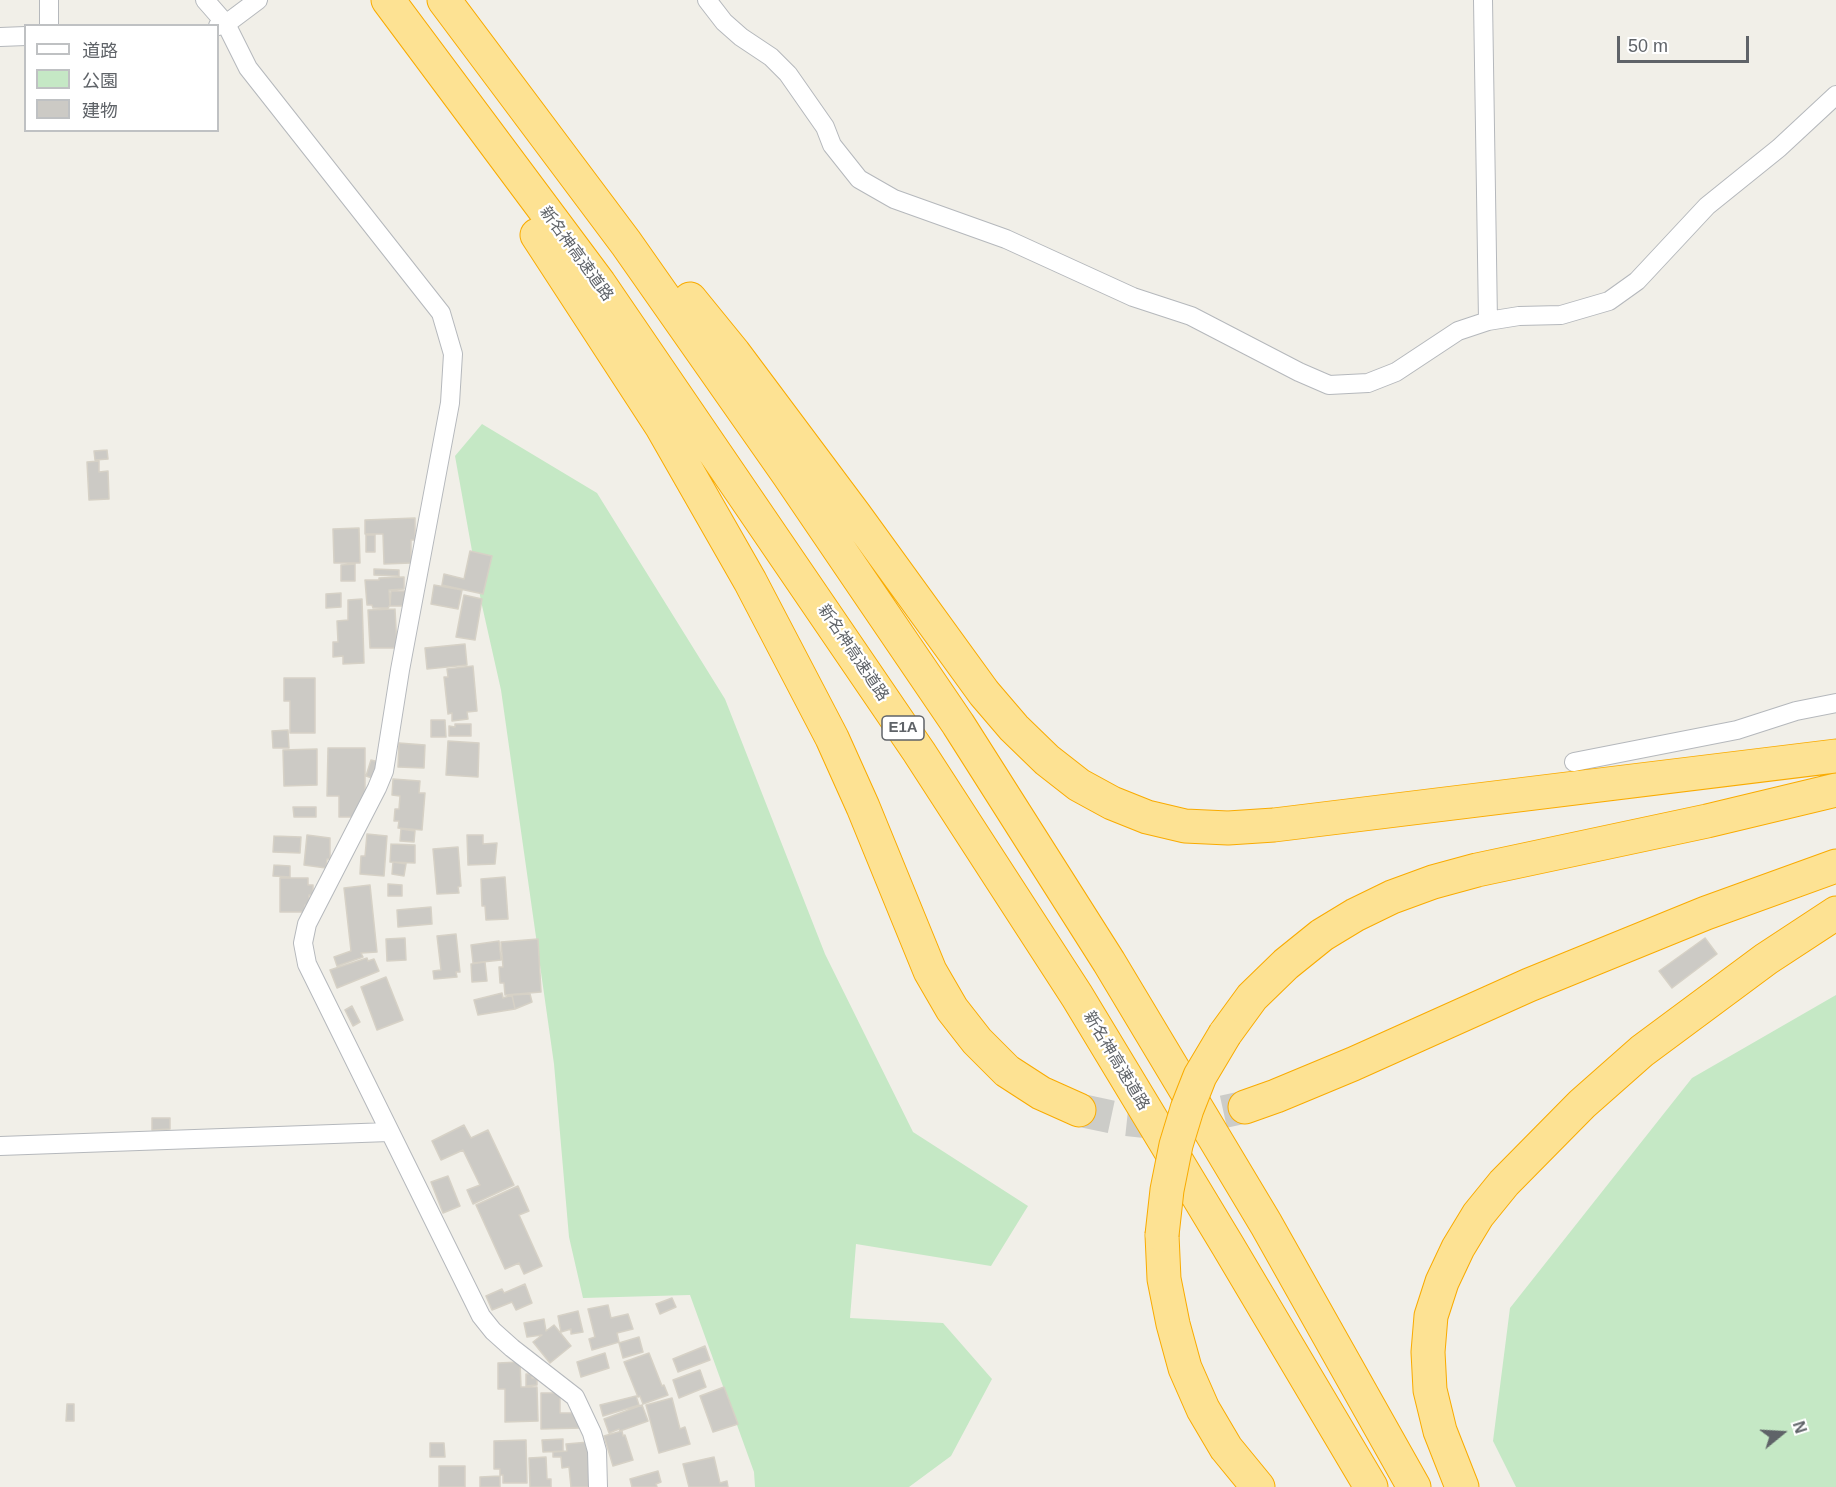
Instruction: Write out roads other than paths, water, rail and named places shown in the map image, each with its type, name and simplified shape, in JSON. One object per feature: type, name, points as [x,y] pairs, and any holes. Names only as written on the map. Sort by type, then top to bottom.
[{"type":"highway","points":[[376,0],[518,206],[613,350],[707,503],[832,738],[876,838],[926,962],[952,1009],[977,1041],[1007,1071],[1041,1094],[1078,1110]]},
{"type":"highway","name":"新名神高速道路","points":[[388,0],[599,283],[919,752],[1083,1006],[1371,1487]]},
{"type":"highway","points":[[452,10],[734,353],[984,693],[1014,728],[1047,760],[1079,784],[1112,803],[1147,817],[1185,826],[1228,828],[1263,826],[1836,756]]},
{"type":"highway","name":"E1A","points":[[452,10],[639,262],[788,474],[958,724],[1109,962],[1266,1224],[1414,1487]]},
{"type":"highway","points":[[1258,1487],[1226,1448],[1203,1410],[1185,1368],[1164,1279],[1162,1235],[1167,1190],[1176,1144],[1187,1109],[1200,1076],[1225,1034],[1252,997],[1286,964],[1322,935],[1355,915],[1392,897],[1433,882],[1477,870],[1707,821],[1836,790]]},
{"type":"highway","points":[[1245,1107],[1353,1064],[1540,981],[1706,913],[1836,866]]},
{"type":"highway","points":[[1462,1487],[1440,1431],[1430,1390],[1428,1352],[1431,1316],[1442,1282],[1458,1248],[1478,1215],[1504,1183],[1582,1104],[1642,1051],[1766,959],[1836,913]]},
{"type":"street","points":[[49,0],[49,24]]},
{"type":"street","points":[[205,0],[248,68],[441,313],[453,354],[450,403],[402,658],[384,771],[307,924],[303,942],[307,964],[388,1132],[481,1316],[493,1331],[512,1348],[575,1397],[597,1451],[598,1487]]},
{"type":"street","points":[[221,25],[258,0]]},
{"type":"street","points":[[707,0],[724,22],[741,37],[771,57],[788,74],[825,127],[832,145],[859,179],[894,199],[1006,239],[1133,297],[1191,316],[1329,385],[1368,383],[1396,372],[1458,331],[1488,321],[1519,316],[1561,315],[1609,301],[1637,281],[1707,207],[1779,148],[1836,95]]},
{"type":"street","points":[[1483,0],[1488,321]]},
{"type":"street","points":[[0,37],[24,36]]},
{"type":"street","points":[[1574,762],[1737,730],[1796,711],[1836,703]]},
{"type":"street","points":[[0,1146],[388,1132]]},
{"type":"tunnel","points":[[1079,1110],[1121,1119],[1168,1124],[1245,1107]]}]
